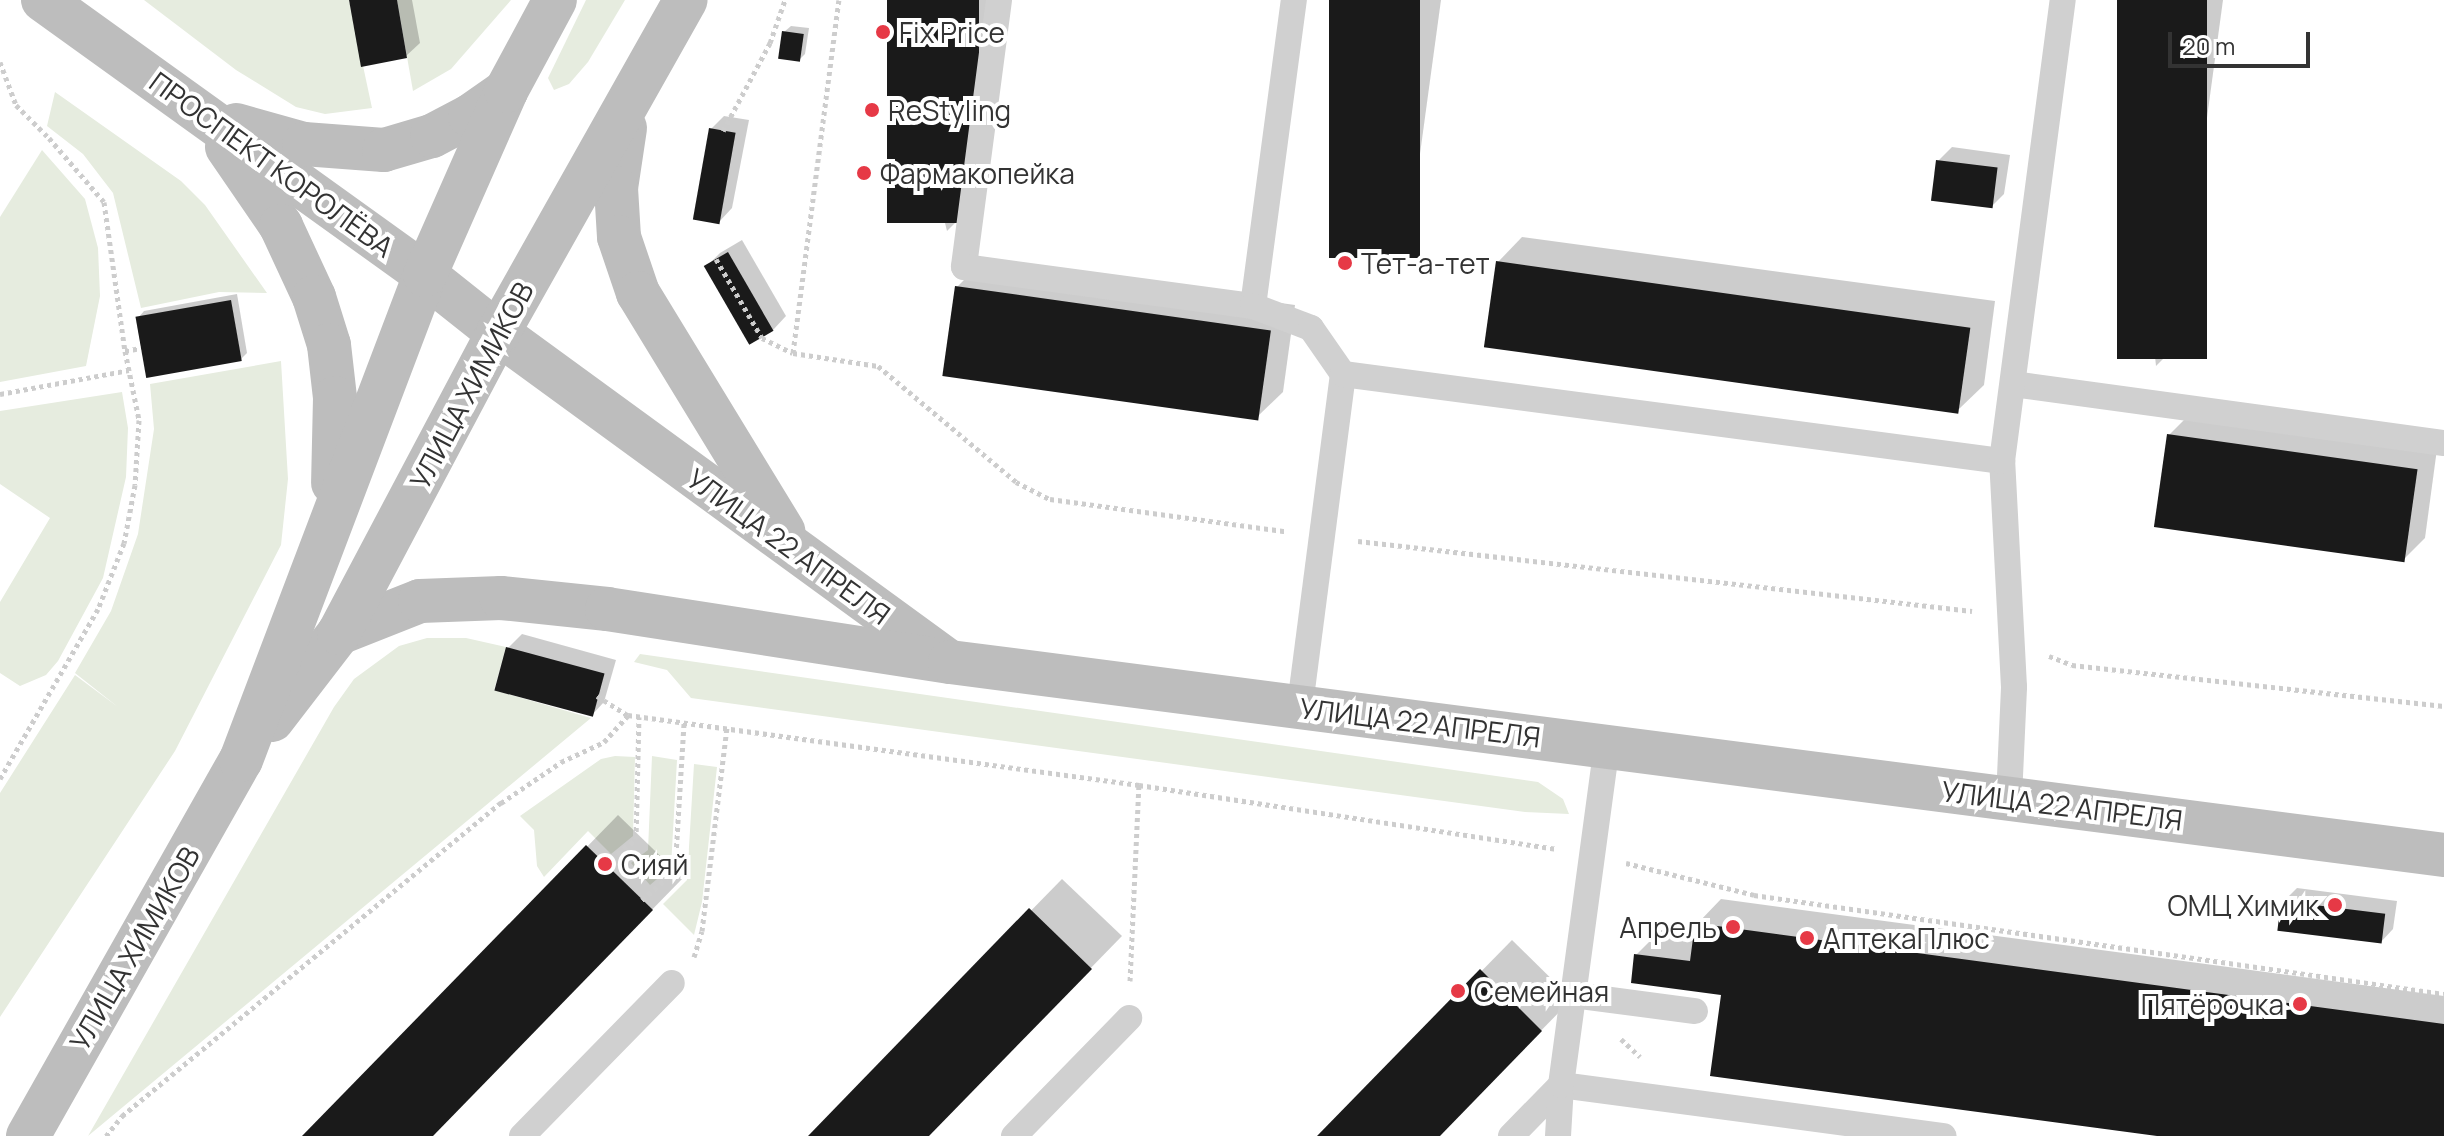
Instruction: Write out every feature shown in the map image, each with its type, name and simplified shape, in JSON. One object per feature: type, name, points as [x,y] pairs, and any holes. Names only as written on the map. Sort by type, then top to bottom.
[{"type":"main road","name":"ПРОСПЕКТ КОРОЛЁВА","points":[[43,0],[425,275],[498,333]]},
{"type":"main road","name":"УЛИЦА ХИМИКОВ","points":[[241,760],[425,275],[506,91],[555,0]]},
{"type":"main road","name":"УЛИЦА ХИМИКОВ","points":[[28,1136],[241,760],[339,633],[498,333],[686,0]]},
{"type":"main road","points":[[200,112],[304,144],[384,150],[432,136],[506,91]]},
{"type":"main road","points":[[634,92],[616,188],[619,237],[638,293],[795,550]]},
{"type":"main road","points":[[200,112],[256,186],[281,226],[314,297],[329,345],[335,433],[327,533]]},
{"type":"main road","name":"УЛИЦА 22 АПРЕЛЯ","points":[[498,333],[950,662],[2444,855]]},
{"type":"main road","points":[[339,633],[420,601],[501,598],[607,609],[950,662]]},
{"type":"lane","points":[[999,0],[964,267],[1253,306],[1311,328],[1343,374],[1300,706]]},
{"type":"lane","points":[[1253,306],[1294,0]]},
{"type":"lane","points":[[2009,798],[2014,687],[2009,641],[2002,461],[2063,0]]},
{"type":"lane","points":[[1343,374],[2002,461]]},
{"type":"lane","points":[[2013,384],[2444,443]]},
{"type":"lane","points":[[1558,1136],[1561,1085],[1607,746]]},
{"type":"lane","points":[[522,1136],[672,983]]},
{"type":"lane","points":[[1573,995],[1695,1011]]},
{"type":"lane","points":[[1014,1136],[1129,1018]]},
{"type":"lane","points":[[1561,1085],[1944,1136]]},
{"type":"lane","points":[[1511,1136],[1561,1085]]},
{"type":"path","points":[[723,131],[770,43],[785,0]]},
{"type":"path","points":[[793,353],[839,0]]},
{"type":"path","points":[[0,62],[16,105],[104,202],[125,351],[139,420],[135,485],[124,543],[98,609],[0,779]]},
{"type":"path","points":[[716,259],[762,338],[793,353],[878,366],[1016,482],[1050,499],[1321,536],[1968,608],[2009,641],[2072,665],[2444,706]]},
{"type":"path","points":[[125,351],[141,348]]},
{"type":"path","points":[[0,394],[129,370]]},
{"type":"path","points":[[597,696],[628,715],[639,717],[1139,785],[1592,854],[1754,895],[2444,994]]},
{"type":"path","points":[[106,1136],[122,1116],[501,803],[561,762],[604,742],[628,715]]},
{"type":"path","points":[[605,864],[636,839],[639,717]]},
{"type":"path","points":[[642,900],[675,871],[684,723]]},
{"type":"path","points":[[672,983],[693,961],[702,931],[727,728]]},
{"type":"path","points":[[1129,1018],[1139,785]]},
{"type":"path","points":[[1573,995],[1683,1101]]},
{"type":"shaded area","points":[[144,0],[349,0],[372,108],[325,114],[296,107],[236,70]]},
{"type":"shaded area","points":[[397,0],[511,0],[451,69],[413,91]]},
{"type":"shaded area","points":[[586,0],[625,0],[588,62],[569,84],[554,90],[548,78]]},
{"type":"shaded area","points":[[55,92],[181,181],[205,205],[267,293],[219,292],[141,308],[113,193],[83,154],[47,126]]},
{"type":"shaded area","points":[[42,150],[85,199],[98,248],[100,296],[86,366],[0,382],[0,217]]},
{"type":"shaded area","points":[[281,361],[288,479],[281,545],[175,751],[0,1017],[0,793],[75,675],[118,707],[75,673],[111,611],[138,534],[154,429],[150,384]]},
{"type":"shaded area","points":[[122,392],[128,428],[126,477],[103,578],[58,661],[46,675],[20,686],[0,673],[0,602],[50,518],[0,484],[0,411]]},
{"type":"shaded area","points":[[427,638],[466,638],[506,647],[494,690],[591,718],[88,1136],[334,707],[354,679],[399,646]]},
{"type":"shaded area","points":[[640,654],[1538,782],[1563,799],[1569,814],[1525,812],[691,698],[667,670],[634,662]]},
{"type":"shaded area","points":[[652,756],[677,760],[671,867],[650,885],[631,863],[648,850]]},
{"type":"shaded area","points":[[635,757],[633,836],[611,854],[588,831],[544,877],[537,866],[534,830],[520,816],[601,759]]},
{"type":"shaded area","points":[[694,764],[717,767],[702,902],[694,935],[663,904],[687,880]]},
{"type":"building","points":[[349,0],[397,0],[407,58],[361,67]]},
{"type":"building","points":[[887,0],[979,0],[979,223],[887,223]]},
{"type":"building","points":[[1329,0],[1420,0],[1420,258],[1329,258]]},
{"type":"building","points":[[2117,0],[2207,0],[2207,359],[2117,359]]},
{"type":"building","points":[[782,31],[804,34],[800,62],[778,59]]},
{"type":"building","points":[[709,128],[736,133],[719,224],[693,220]]},
{"type":"building","points":[[1936,160],[1998,168],[1993,208],[1931,201]]},
{"type":"building","points":[[728,252],[774,331],[749,345],[704,266]]},
{"type":"building","points":[[1496,261],[1970,328],[1958,414],[1484,347]]},
{"type":"building","points":[[955,286],[1271,330],[1258,421],[942,376]]},
{"type":"building","points":[[231,300],[242,361],[146,378],[135,317]]},
{"type":"building","points":[[2167,434],[2418,469],[2404,562],[2154,527]]},
{"type":"building","points":[[506,647],[605,673],[593,717],[494,690]]},
{"type":"building","points":[[586,845],[653,910],[433,1136],[302,1136]]},
{"type":"building","points":[[2281,901],[2385,914],[2382,944],[2277,931]]},
{"type":"building","points":[[1029,908],[1092,969],[929,1136],[808,1136]]},
{"type":"building","points":[[1695,923],[2444,1024],[2444,1136],[2157,1136],[1710,1076],[1721,995],[1631,983],[1634,954],[1690,961]]},
{"type":"building","points":[[1480,969],[1542,1031],[1440,1136],[1317,1136]]},
{"type":"place","name":"Fix Price","points":[[883,32]]},
{"type":"place","name":"ReStyling","points":[[872,110]]},
{"type":"place","name":"Фармакопейка","points":[[864,173]]},
{"type":"place","name":"Тет-а-тет","points":[[1345,263]]},
{"type":"place","name":"Сияй","points":[[605,864]]},
{"type":"place","name":"ОМЦ Химик","points":[[2335,905]]},
{"type":"place","name":"Апрель","points":[[1733,927]]},
{"type":"place","name":"АптекаПлюс","points":[[1807,938]]},
{"type":"place","name":"Семейная","points":[[1458,991]]},
{"type":"place","name":"Пятёрочка","points":[[2300,1004]]}]
